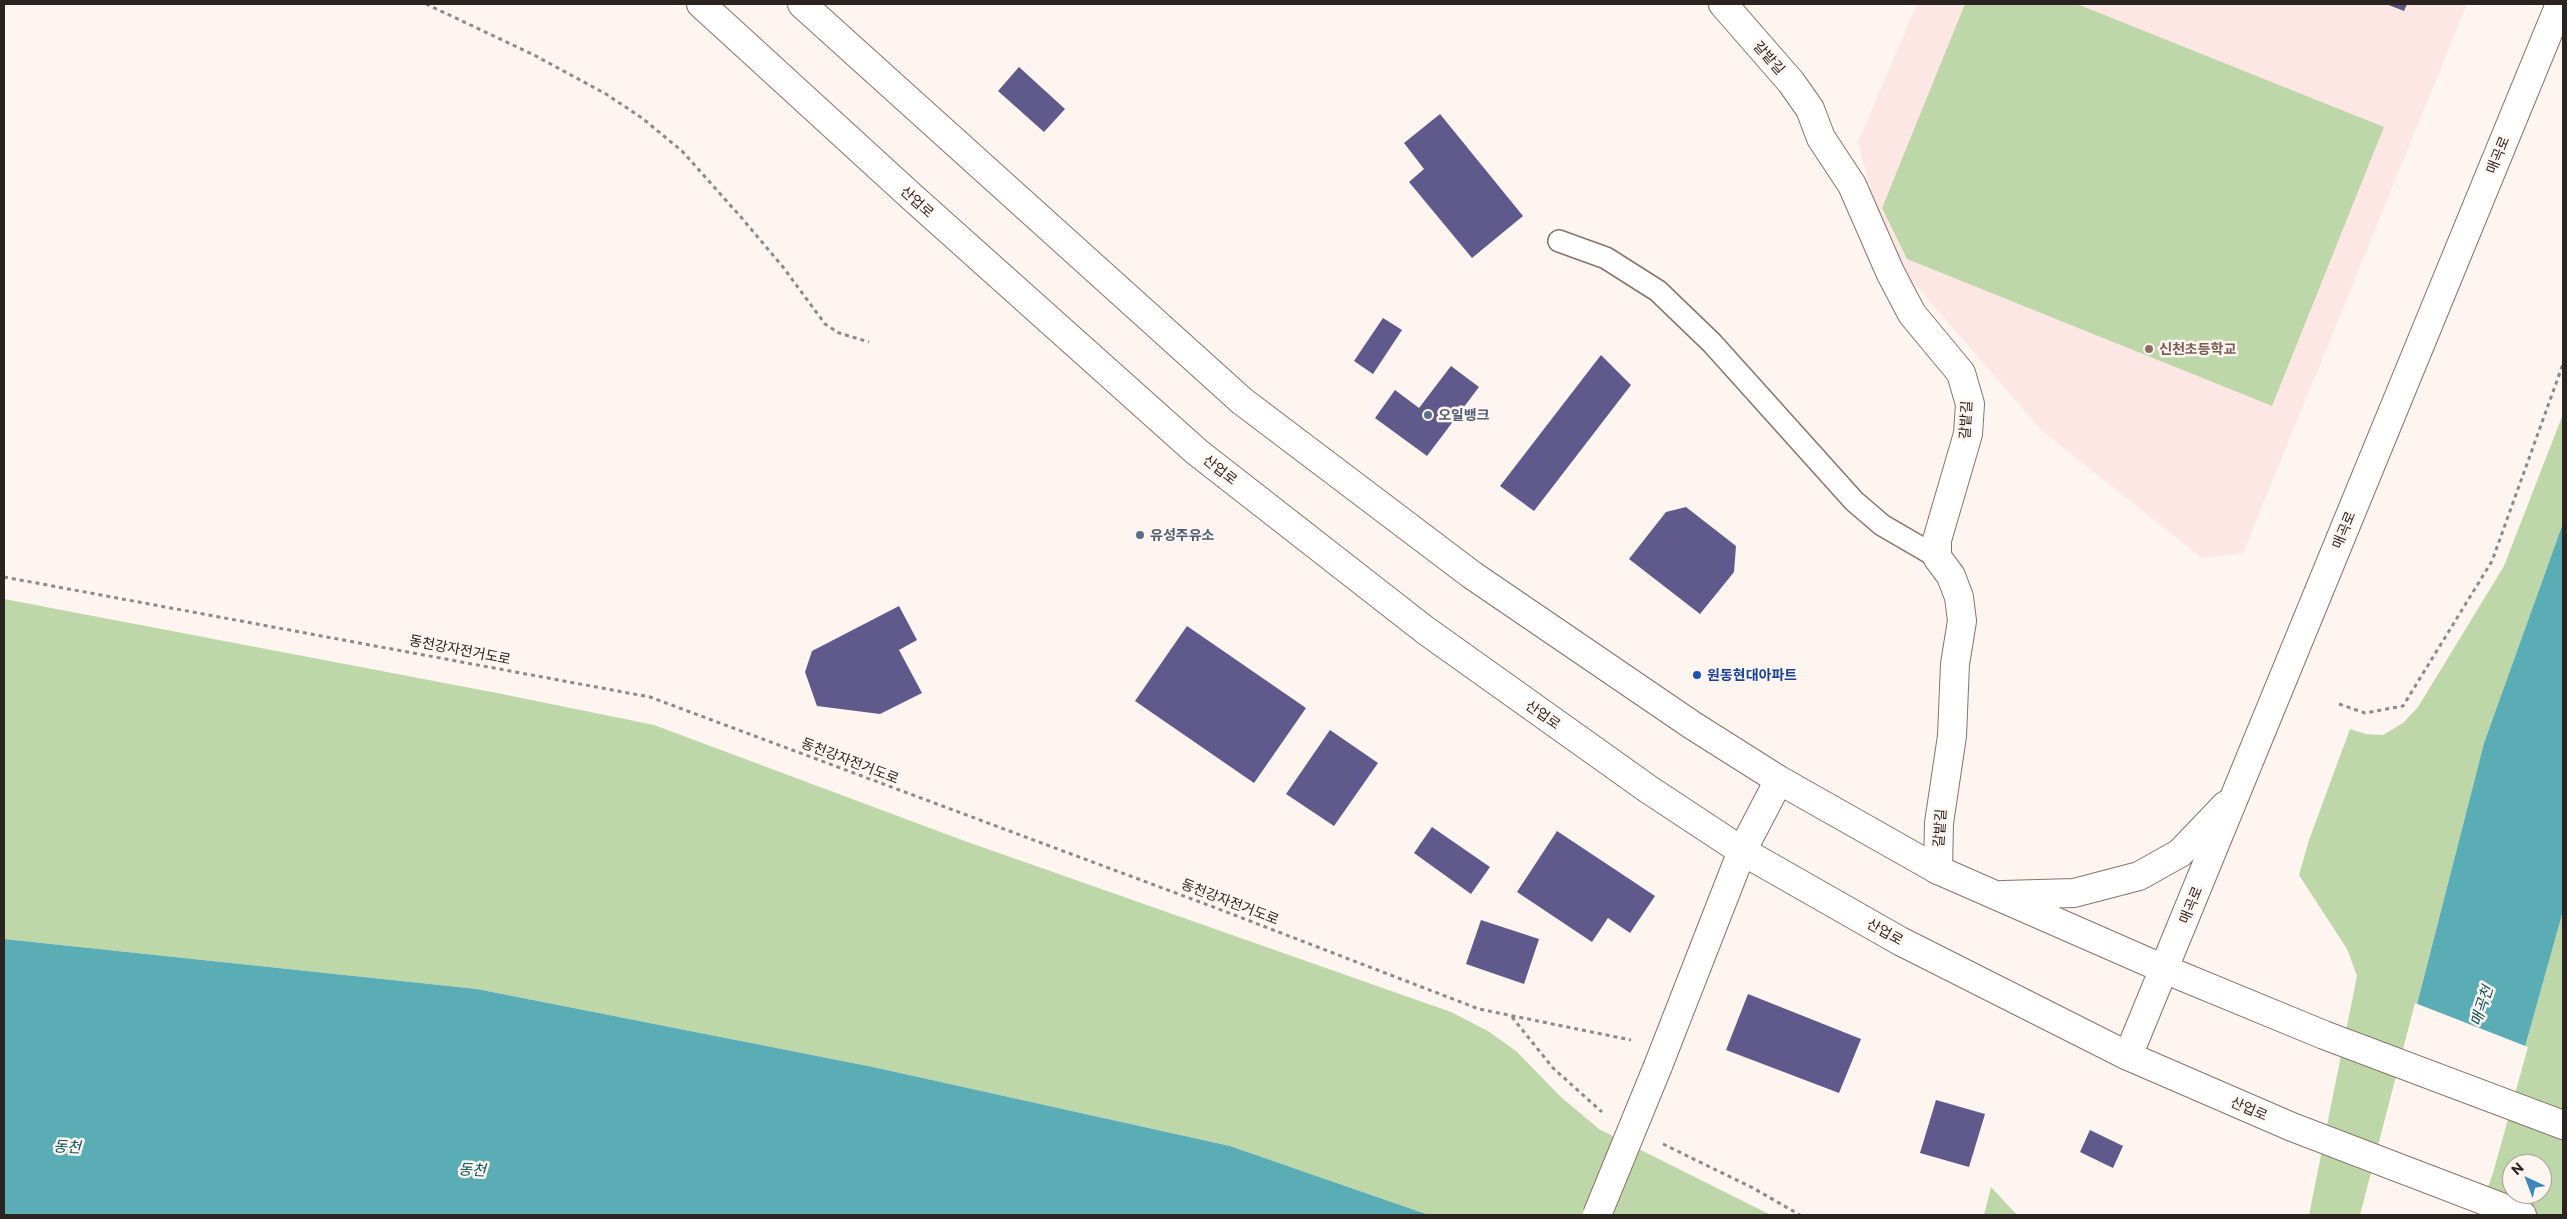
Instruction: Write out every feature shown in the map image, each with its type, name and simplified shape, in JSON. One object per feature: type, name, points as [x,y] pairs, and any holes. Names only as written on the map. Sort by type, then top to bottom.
[{"type":"main road","name":"산업로","points":[[702,4],[912,197],[1197,452],[1425,630],[1648,789],[1742,851],[1900,941],[2128,1056],[2292,1127],[2522,1215]]},
{"type":"main road","points":[[802,4],[1242,402],[1472,575],[1692,725],[1779,780],[1938,870],[2164,969],[2324,1035],[2563,1125]]},
{"type":"main road","name":"갈밭길","points":[[1723,4],[1791,82],[1810,109],[1821,138],[1852,185],[1890,272],[1912,314],[1961,373],[1970,404],[1968,434],[1937,540],[1937,557],[1951,576],[1959,597],[1962,620],[1955,664],[1952,736],[1939,824],[1938,870]]},
{"type":"main road","name":"매곡로","points":[[2128,1056],[2560,4]]},
{"type":"main road","points":[[1597,1215],[1662,1057],[1742,851],[1779,780]]},
{"type":"main road","points":[[1996,895],[2074,893],[2139,876],[2180,853],[2236,795]]},
{"type":"lane","points":[[1559,241],[1606,258],[1658,291],[1712,343],[1854,501],[1882,524],[1937,557]]},
{"type":"path","points":[[426,4],[534,55],[606,94],[642,118],[682,151],[734,208],[783,267],[824,324],[839,333],[869,342]]},
{"type":"path","points":[[2339,704],[2365,713],[2403,706],[2492,561],[2563,364]]},
{"type":"path","name":"동천강자전거도로","points":[[4,577],[650,697],[1216,908],[1478,1009],[1560,1024],[1662,1057]]},
{"type":"shaded area","name":"신천초등학교","points":[[1917,4],[2467,4],[2243,553],[2202,558],[2042,431],[1900,267],[1876,211],[1858,142]]},
{"type":"green space","points":[[1965,4],[2077,4],[2384,127],[2272,406],[1907,259],[1882,208]]},
{"type":"green space","points":[[2563,414],[2563,523],[2484,743],[2363,1215],[2309,1215],[2357,976],[2347,949],[2299,875],[2309,840],[2350,729],[2366,734],[2383,735],[2403,723],[2418,707],[2504,566]]},
{"type":"green space","points":[[4,599],[497,693],[654,725],[962,840],[1451,1012],[1488,1031],[1516,1051],[1561,1097],[1599,1129],[1771,1215],[1429,1215],[1230,1146],[873,1067],[477,989],[4,939]]},
{"type":"green space","points":[[2563,911],[2563,1215],[2476,1215],[2490,1172]]},
{"type":"green space","points":[[1991,1187],[2017,1215],[1984,1215]]},
{"type":"water","name":"매곡천","points":[[2563,523],[2563,911],[2490,1172],[2363,1215],[2484,743]]},
{"type":"water","name":"동천","points":[[4,939],[477,989],[873,1067],[1230,1146],[1429,1215],[4,1215]]},
{"type":"pier","points":[[2415,1003],[2528,1047],[2493,1173],[2478,1215],[2360,1215]]},
{"type":"building","points":[[2386,4],[2407,4],[2404,11]]},
{"type":"building","points":[[1019,67],[1065,109],[1044,132],[998,91]]},
{"type":"building","points":[[1440,114],[1523,216],[1472,258],[1409,182],[1424,169],[1404,143]]},
{"type":"building","points":[[1383,318],[1402,330],[1373,374],[1354,361]]},
{"type":"building","points":[[1601,355],[1631,385],[1534,511],[1500,486]]},
{"type":"building","points":[[1451,366],[1479,387],[1427,456],[1375,418],[1395,390],[1419,408]]},
{"type":"building","points":[[1686,507],[1736,546],[1734,572],[1700,614],[1629,559],[1666,512]]},
{"type":"building","points":[[899,606],[917,640],[899,650],[922,693],[880,714],[817,706],[805,672],[812,651]]},
{"type":"building","points":[[1187,626],[1306,708],[1254,783],[1135,701]]},
{"type":"building","points":[[1330,730],[1378,763],[1334,826],[1286,794]]},
{"type":"building","points":[[1432,827],[1490,867],[1471,894],[1414,853]]},
{"type":"building","points":[[1557,831],[1655,896],[1630,933],[1608,918],[1592,942],[1517,892]]},
{"type":"building","points":[[1481,920],[1539,939],[1524,984],[1466,964]]},
{"type":"building","points":[[1748,994],[1861,1039],[1839,1093],[1726,1050]]},
{"type":"building","points":[[1936,1100],[1985,1114],[1969,1167],[1920,1153]]},
{"type":"building","points":[[2090,1130],[2123,1146],[2113,1168],[2080,1152]]},
{"type":"place","name":"신천초등학교","points":[[2149,349]]},
{"type":"place","name":"오일뱅크","points":[[1428,415]]},
{"type":"place","name":"유성주유소","points":[[1140,535]]},
{"type":"place","name":"원동현대아파트","points":[[1697,675]]}]
